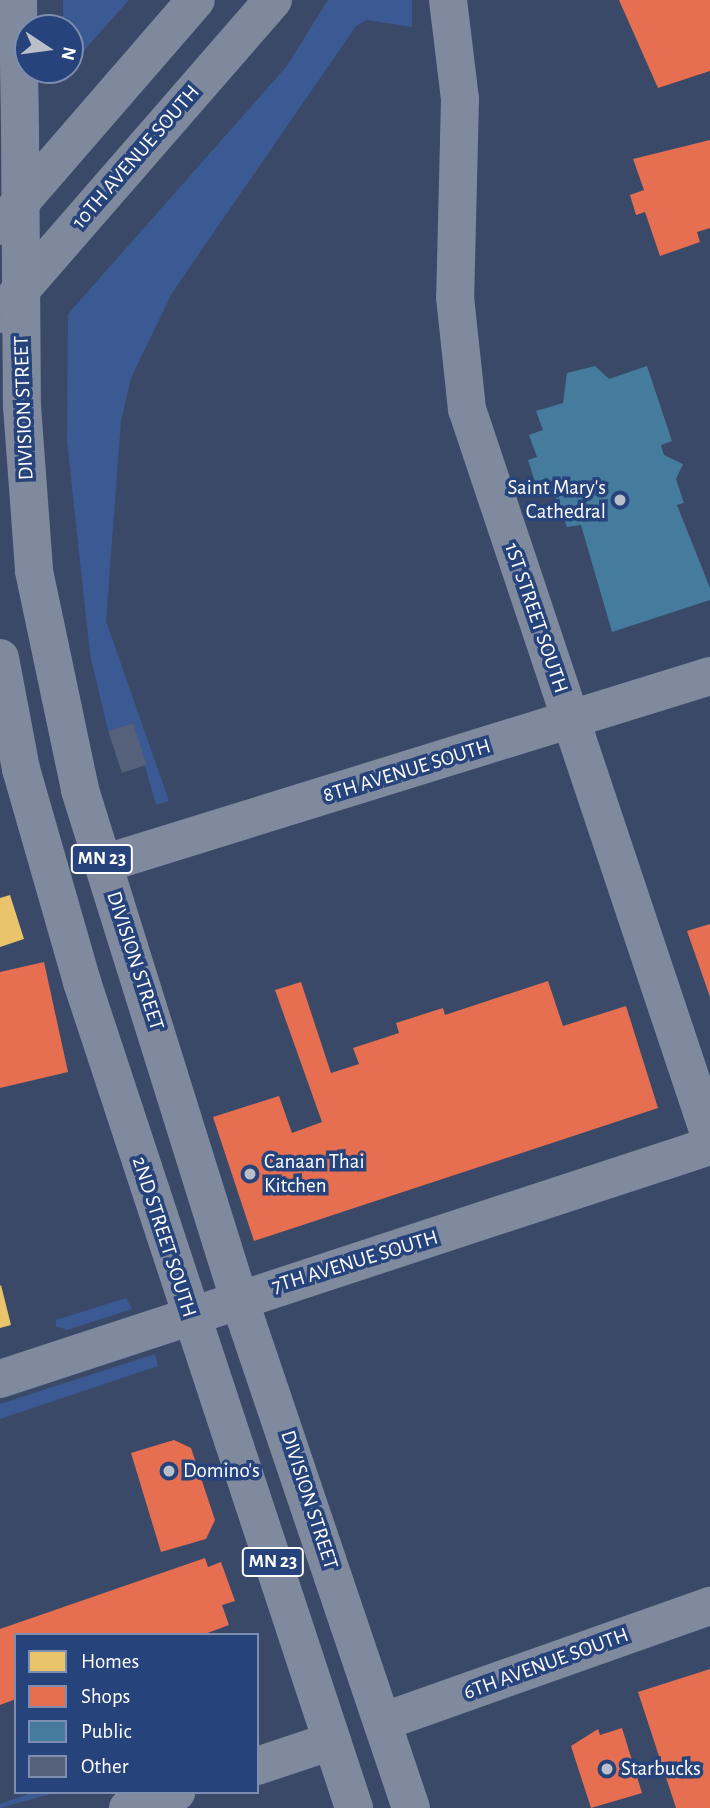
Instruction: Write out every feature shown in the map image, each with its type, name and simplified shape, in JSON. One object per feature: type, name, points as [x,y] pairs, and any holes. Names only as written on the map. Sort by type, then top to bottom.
[{"type":"highway","name":"DIVISION STREET","points":[[24,84],[20,129],[22,406],[44,633],[103,864],[239,1299],[411,1808]]},
{"type":"highway","name":"2ND STREET SOUTH","points":[[0,658],[37,825],[190,1316],[354,1808]]},
{"type":"highway","points":[[0,810],[37,825]]},
{"type":"main road","points":[[0,226],[197,0]]},
{"type":"main road","name":"10TH AVENUE SOUTH","points":[[0,314],[273,0]]},
{"type":"street","name":"1ST STREET SOUTH","points":[[448,0],[460,99],[455,297],[467,409],[710,1136]]},
{"type":"street","name":"8TH AVENUE SOUTH","points":[[103,864],[571,722],[710,676]]},
{"type":"street","name":"7TH AVENUE SOUTH","points":[[0,1379],[710,1146]]},
{"type":"street","name":"6TH AVENUE SOUTH","points":[[382,1722],[710,1606]]},
{"type":"street","points":[[259,1765],[332,1741]]},
{"type":"street","points":[[128,1808],[170,1794]]},
{"type":"shaded area","points":[[63,0],[129,0],[84,50],[84,14],[63,14]]},
{"type":"shaded area","points":[[328,0],[412,0],[412,27],[367,20],[356,26],[172,293],[131,378],[121,421],[106,621],[169,801],[156,805],[133,723],[108,731],[90,654],[67,441],[68,314],[286,67]]},
{"type":"shaded area","points":[[126,1298],[132,1309],[67,1330],[56,1326],[56,1320]]},
{"type":"shaded area","points":[[155,1354],[158,1366],[0,1419],[0,1404]]},
{"type":"shaded area","points":[[28,1794],[51,1794],[0,1808],[0,1804]]},
{"type":"building: Homes","points":[[10,895],[24,939],[0,947],[0,898]]},
{"type":"building: Homes","points":[[0,1286],[11,1325],[0,1328]]},
{"type":"building: Shops","points":[[619,0],[710,0],[710,71],[658,88]]},
{"type":"building: Shops","points":[[710,140],[710,228],[697,232],[700,242],[660,256],[645,212],[636,215],[630,195],[644,190],[633,159]]},
{"type":"building: Shops","points":[[710,924],[710,997],[687,931]]},
{"type":"building: Shops","points":[[44,962],[68,1072],[0,1088],[0,972]]},
{"type":"building: Shops","points":[[548,981],[563,1026],[626,1006],[658,1108],[254,1241],[213,1117],[279,1096],[292,1133],[322,1122],[275,990],[301,982],[331,1073],[359,1064],[353,1048],[399,1033],[396,1023],[443,1008],[445,1015]]},
{"type":"building: Shops","points":[[174,1440],[191,1448],[215,1520],[206,1539],[161,1552],[131,1453]]},
{"type":"building: Shops","points":[[205,1558],[208,1567],[221,1562],[235,1601],[222,1605],[229,1625],[207,1633],[14,1633],[14,1700],[0,1705],[0,1629]]},
{"type":"building: Shops","points":[[710,1669],[710,1808],[676,1808],[638,1692]]},
{"type":"building: Shops","name":"Starbucks","points":[[622,1728],[642,1793],[591,1808],[571,1746],[598,1729],[600,1735]]},
{"type":"building: Public","name":"Saint Mary's Cathedral","points":[[595,366],[609,379],[647,366],[672,441],[661,445],[664,455],[683,464],[676,479],[684,503],[677,505],[710,588],[710,600],[612,632],[581,525],[567,527],[554,492],[540,497],[528,460],[537,457],[529,435],[543,430],[536,411],[563,403],[567,373]]},
{"type":"building: Other","points":[[133,723],[147,765],[122,773],[108,731]]},
{"type":"place","name":"Saint Mary's Cathedral","points":[[620,500]]},
{"type":"place","name":"Canaan Thai Kitchen","points":[[250,1174]]},
{"type":"place","name":"Domino's","points":[[169,1471]]},
{"type":"place","name":"Starbucks","points":[[607,1769]]}]
